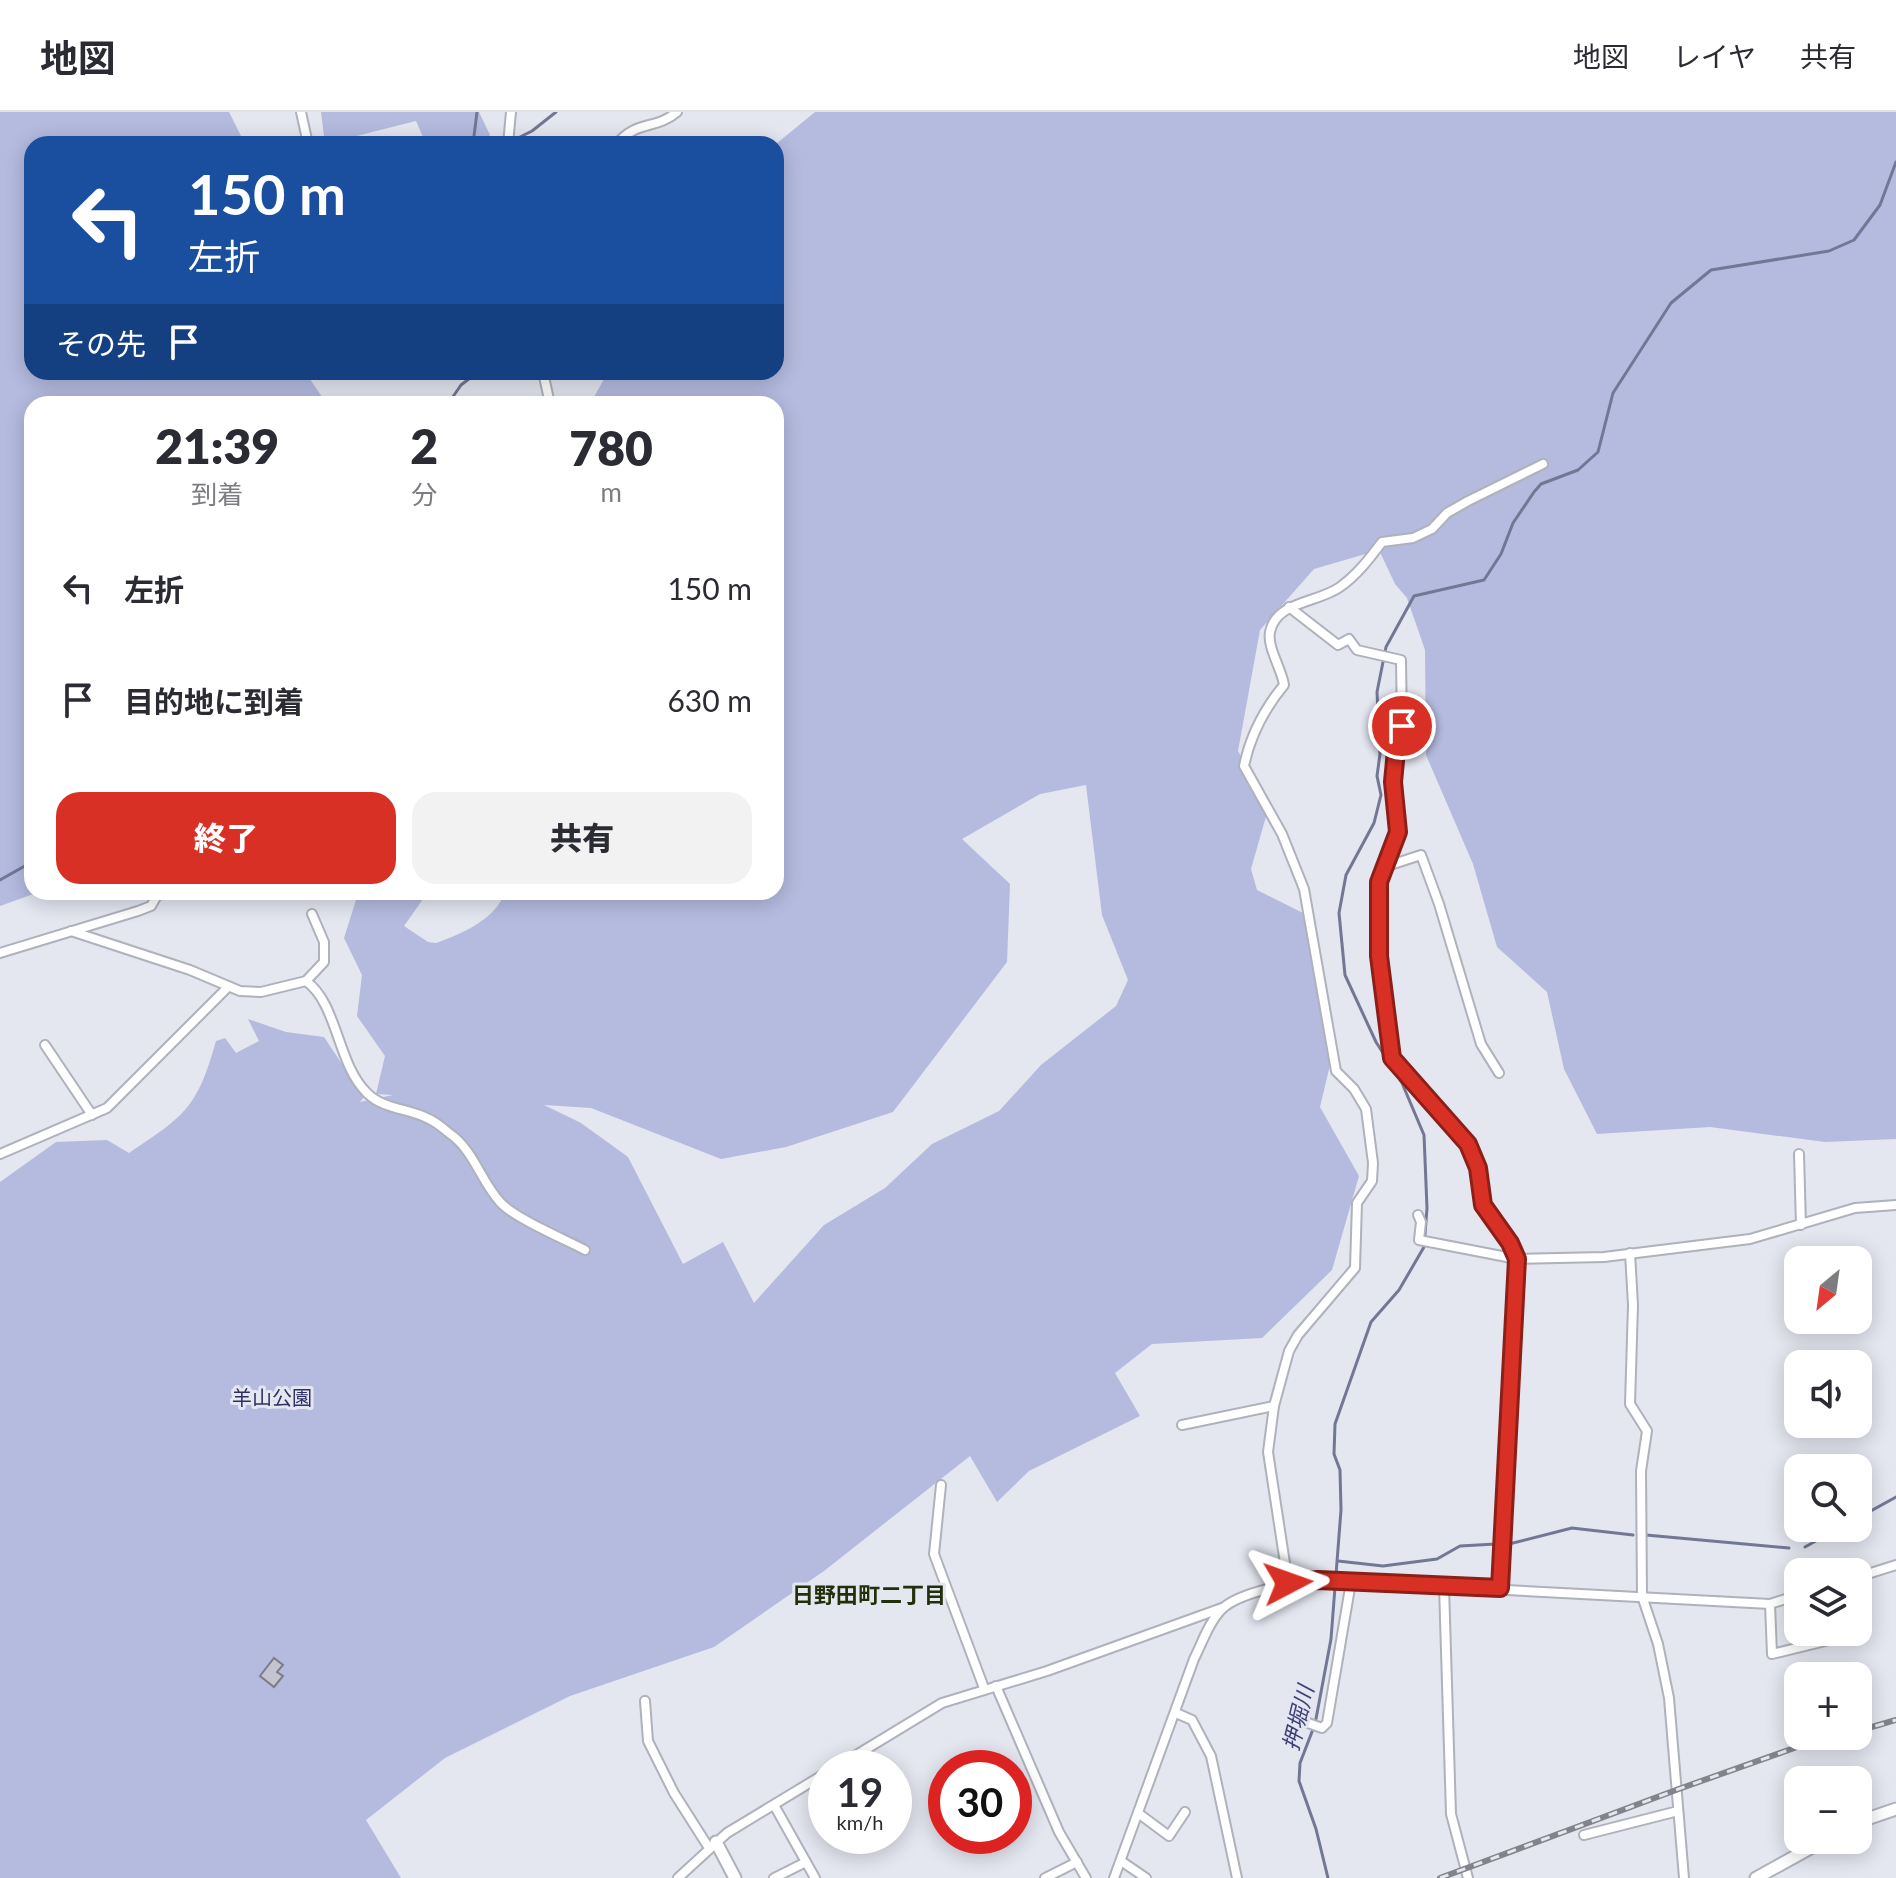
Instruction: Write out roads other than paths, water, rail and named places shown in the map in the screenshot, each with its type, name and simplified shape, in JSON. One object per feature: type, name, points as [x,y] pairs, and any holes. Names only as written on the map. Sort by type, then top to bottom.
[{"type":"street","points":[[301,112],[306,136]]},
{"type":"street","points":[[509,136],[511,112]]},
{"type":"street","points":[[623,136],[638,126],[664,123],[677,112]]},
{"type":"street","points":[[1288,1583],[1268,1452],[1274,1406],[1289,1351],[1298,1335],[1355,1268],[1357,1203],[1372,1181],[1373,1163],[1366,1109],[1354,1089],[1336,1071],[1304,889],[1282,834],[1244,766],[1247,750],[1271,701],[1284,685],[1270,633],[1274,620],[1289,607],[1323,598],[1342,586],[1382,542],[1413,538],[1432,529],[1447,513],[1543,464]]},
{"type":"street","points":[[1289,607],[1338,645],[1349,639],[1357,650],[1401,660],[1402,726],[1397,740],[1393,782],[1398,832],[1379,882],[1379,956],[1392,1058],[1468,1144],[1478,1168],[1483,1205],[1510,1243],[1517,1259],[1500,1588]]},
{"type":"street","points":[[1384,867],[1421,855],[1481,1044],[1499,1073]]},
{"type":"street","points":[[0,953],[151,906],[154,900]]},
{"type":"street","points":[[71,931],[190,970],[228,987],[261,992],[306,981],[324,962],[324,942],[312,914]]},
{"type":"street","points":[[306,981],[318,989],[343,1054],[366,1092],[393,1108],[428,1118],[450,1133],[472,1158],[502,1205],[585,1250]]},
{"type":"street","points":[[0,1154],[107,1108],[228,987]]},
{"type":"street","points":[[45,1045],[92,1115]]},
{"type":"street","points":[[1799,1154],[1801,1225]]},
{"type":"street","points":[[1418,1215],[1421,1222],[1419,1240],[1517,1259],[1604,1257],[1750,1239],[1855,1208],[1896,1205]]},
{"type":"street","points":[[1630,1253],[1633,1305],[1630,1404],[1647,1431],[1641,1471],[1642,1596],[1658,1644],[1669,1698],[1684,1878]]},
{"type":"street","points":[[1182,1425],[1274,1406]]},
{"type":"street","points":[[941,1485],[934,1554],[984,1688]]},
{"type":"street","points":[[1872,1573],[1896,1565]]},
{"type":"street","points":[[1308,1723],[1320,1728],[1327,1723],[1351,1582]]},
{"type":"street","points":[[865,1750],[942,1703],[1054,1668],[1288,1583],[1351,1582],[1500,1588],[1770,1604],[1784,1600]]},
{"type":"street","points":[[1444,1586],[1451,1814],[1468,1878]]},
{"type":"street","points":[[1770,1604],[1772,1654],[1805,1646]]},
{"type":"street","points":[[1114,1878],[1194,1659],[1223,1607]]},
{"type":"street","points":[[996,1686],[1059,1832],[1086,1878]]},
{"type":"street","points":[[645,1701],[648,1741],[674,1793],[735,1878]]},
{"type":"street","points":[[1176,1713],[1192,1720],[1211,1756],[1237,1878]]},
{"type":"street","points":[[678,1878],[712,1845],[808,1784]]},
{"type":"street","points":[[774,1805],[815,1878]]},
{"type":"street","points":[[1872,1817],[1896,1809]]},
{"type":"street","points":[[1584,1835],[1678,1811]]},
{"type":"street","points":[[1138,1813],[1169,1836],[1185,1812]]},
{"type":"street","points":[[1756,1878],[1771,1874],[1803,1854]]},
{"type":"street","points":[[1121,1861],[1146,1878]]},
{"type":"street","points":[[774,1878],[806,1862]]},
{"type":"street","points":[[1045,1878],[1077,1862]]},
{"type":"waterway","points":[[474,136],[477,112]]},
{"type":"waterway","points":[[522,136],[556,112]]},
{"type":"waterway","name":"押堀川","points":[[1328,1878],[1316,1829],[1299,1781],[1300,1763],[1315,1724],[1331,1639],[1341,1510],[1340,1470],[1334,1454],[1335,1424],[1371,1322],[1399,1290],[1424,1247],[1427,1208],[1424,1135],[1402,1083],[1376,1042],[1345,975],[1339,913],[1346,875],[1374,823],[1381,795],[1377,776],[1380,754],[1377,692],[1386,647],[1414,596],[1484,580],[1501,554],[1513,523],[1541,484],[1578,470],[1598,452],[1613,393],[1671,303],[1711,270],[1829,251],[1854,240],[1880,205],[1896,162]]},
{"type":"waterway","points":[[453,396],[468,380]]},
{"type":"waterway","points":[[0,880],[24,866]]},
{"type":"waterway","points":[[1872,1510],[1896,1497]]},
{"type":"waterway","points":[[1509,1544],[1572,1528],[1633,1535]]},
{"type":"waterway","points":[[1646,1535],[1789,1548]]},
{"type":"waterway","points":[[1805,1547],[1814,1542]]},
{"type":"waterway","points":[[1338,1561],[1383,1566],[1437,1559],[1460,1546],[1496,1544]]},
{"type":"railway","points":[[1872,1727],[1896,1720]]},
{"type":"railway","points":[[1440,1878],[1789,1750]]},
{"type":"district","name":"日野田町二丁目","points":[[869,1595]]},
{"type":"park label","name":"羊山公園","points":[[272,1398]]}]
